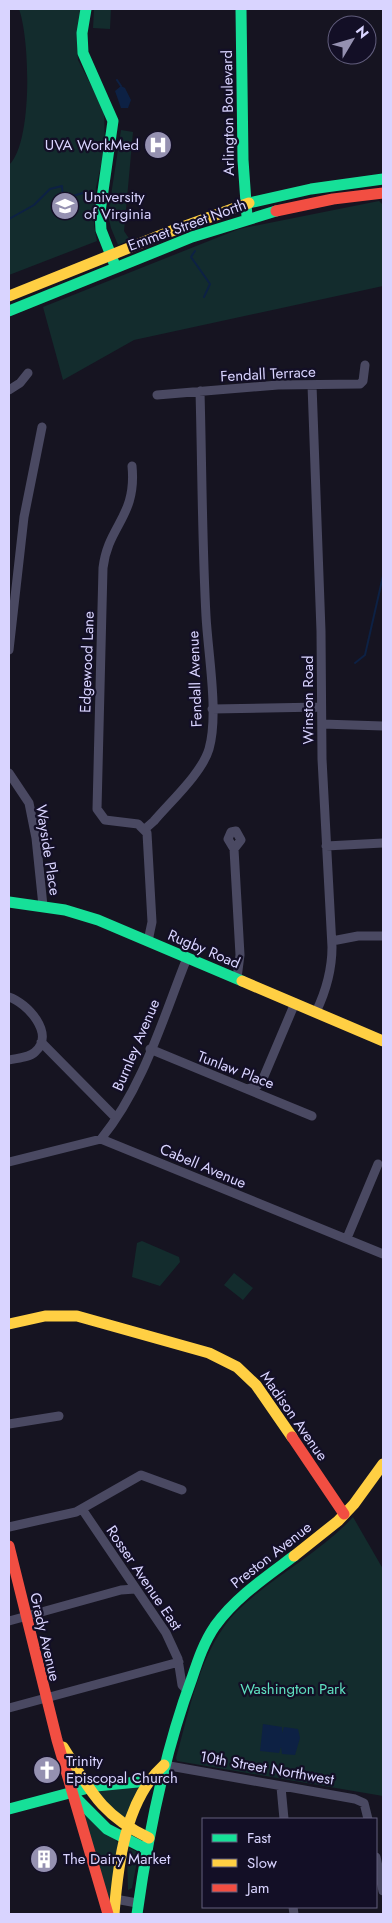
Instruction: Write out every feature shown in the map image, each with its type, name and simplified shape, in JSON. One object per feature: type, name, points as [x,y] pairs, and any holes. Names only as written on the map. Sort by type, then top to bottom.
[{"type":"main road","points":[[86,9],[82,33],[83,53],[113,121],[100,212],[101,230],[110,256],[117,267]]},
{"type":"main road","name":"Arlington Boulevard","points":[[241,9],[243,160],[247,217]]},
{"type":"main road","name":"Emmet Street North","points":[[9,296],[246,204],[311,189],[383,179]]},
{"type":"main road","name":"Emmet Street North","points":[[9,311],[247,217],[316,201],[383,193]]},
{"type":"main road","name":"Rugby Road","points":[[9,902],[43,906],[80,914],[383,1041]]},
{"type":"main road","name":"Madison Avenue","points":[[9,1324],[46,1316],[78,1316],[209,1353],[237,1367],[256,1385],[344,1514]]},
{"type":"main road","name":"Preston Avenue","points":[[137,1909],[148,1844],[164,1776],[164,1765],[203,1648],[225,1612],[255,1584],[313,1542],[344,1514],[383,1464]]},
{"type":"main road","name":"Grady Avenue","points":[[9,1546],[44,1698],[91,1849],[108,1914]]},
{"type":"main road","name":"Grady Avenue","points":[[55,1735],[87,1788],[106,1812],[148,1844]]},
{"type":"main road","name":"Preston Avenue","points":[[114,1914],[115,1899],[129,1829],[148,1781],[164,1765]]},
{"type":"main road","points":[[9,1809],[87,1788],[115,1783],[148,1781]]},
{"type":"main road","points":[[72,1792],[99,1823],[126,1842],[148,1844]]},
{"type":"street","name":"Fendall Terrace","points":[[157,395],[278,385],[360,384],[363,382],[365,364]]},
{"type":"street","points":[[9,390],[20,383],[28,373]]},
{"type":"street","name":"Winston Road","points":[[312,385],[326,846],[332,941],[332,966],[329,981],[316,1012]]},
{"type":"street","name":"Fendall Avenue","points":[[145,829],[154,821],[205,758],[211,738],[212,709],[206,614],[200,391]]},
{"type":"street","points":[[9,650],[26,508],[42,427]]},
{"type":"street","name":"Edgewood Lane","points":[[132,466],[133,488],[129,506],[107,546],[103,568],[97,809],[105,820],[138,824],[145,829]]},
{"type":"street","points":[[212,709],[321,706]]},
{"type":"street","points":[[322,724],[383,726]]},
{"type":"street","name":"Wayside Place","points":[[9,774],[29,803],[36,838],[43,906]]},
{"type":"street","points":[[145,829],[148,837],[152,922],[148,941]]},
{"type":"street","points":[[326,846],[383,843]]},
{"type":"street","points":[[234,849],[240,954],[236,978]]},
{"type":"street","points":[[332,941],[358,936],[383,936]]},
{"type":"street","name":"Burnley Avenue","points":[[101,1138],[116,1118],[150,1049],[187,958]]},
{"type":"street","points":[[9,997],[20,1002],[32,1013],[40,1029],[42,1042],[116,1118]]},
{"type":"street","points":[[246,1088],[256,1087],[262,1080],[295,1003]]},
{"type":"street","points":[[9,1060],[32,1055],[42,1042]]},
{"type":"street","name":"Tunlaw Place","points":[[150,1049],[312,1116]]},
{"type":"street","points":[[9,1162],[101,1138]]},
{"type":"street","name":"Cabell Avenue","points":[[101,1138],[383,1254]]},
{"type":"street","points":[[347,1238],[378,1164]]},
{"type":"street","points":[[9,1424],[59,1416]]},
{"type":"street","points":[[9,1527],[82,1509],[141,1475],[182,1490]]},
{"type":"street","name":"Rosser Avenue East","points":[[82,1509],[166,1632],[179,1662],[182,1685],[188,1691]]},
{"type":"street","points":[[9,1621],[120,1590],[135,1589]]},
{"type":"street","points":[[9,1708],[179,1662]]},
{"type":"street","name":"10th Street Northwest","points":[[164,1765],[355,1799],[364,1804],[368,1818]]},
{"type":"street","points":[[281,1787],[284,1818]]},
{"type":"street","points":[[377,1862],[383,1891]]},
{"type":"street","points":[[115,1899],[137,1909]]},
{"type":"green space","points":[[19,9],[83,9],[77,35],[78,60],[104,110],[105,148],[96,187],[94,226],[97,241],[9,275],[9,165],[17,153],[22,135],[26,113],[27,90],[25,43],[23,23]]},
{"type":"green space","points":[[94,9],[111,9],[110,29],[93,28]]},
{"type":"green space","points":[[121,130],[133,132],[124,231],[130,240],[118,245],[108,215]]},
{"type":"green space","points":[[379,201],[383,205],[383,286],[134,340],[63,380],[43,307],[239,229]]},
{"type":"green space","points":[[142,1241],[179,1257],[180,1262],[160,1286],[132,1277],[137,1243]]},
{"type":"green space","points":[[234,1273],[253,1288],[243,1300],[224,1285]]},
{"type":"green space","name":"Washington Park","points":[[353,1517],[383,1569],[383,1796],[177,1761],[176,1758],[198,1680],[205,1661],[224,1626],[251,1598],[311,1554]]},
{"type":"green space","points":[[139,1786],[126,1820],[113,1811],[95,1789]]},
{"type":"green space","points":[[83,1813],[120,1844],[111,1907]]},
{"type":"green space","points":[[129,1848],[136,1851],[138,1856],[132,1888],[128,1890],[127,1856]]},
{"type":"water","points":[[121,86],[125,88],[131,100],[128,108],[121,108],[115,91]]},
{"type":"water","points":[[263,1724],[282,1727],[282,1733],[284,1727],[298,1729],[300,1738],[295,1755],[282,1754],[281,1747],[279,1753],[260,1751]]},
{"type":"waterway","points":[[117,80],[121,86]]},
{"type":"waterway","points":[[9,219],[34,205],[50,189],[62,186],[63,199],[86,192]]},
{"type":"waterway","points":[[195,251],[191,257],[210,284],[204,297]]},
{"type":"waterway","points":[[355,663],[365,655],[383,576]]},
{"type":"traffic: fast","points":[[86,9],[82,33],[83,53],[113,121],[100,212],[101,230],[114,263]]},
{"type":"traffic: fast","points":[[241,9],[243,160],[247,217]]},
{"type":"traffic: fast","points":[[249,203],[311,189],[383,179]]},
{"type":"traffic: fast","points":[[9,311],[192,237],[276,211]]},
{"type":"traffic: fast","points":[[9,902],[65,910],[98,920],[242,981]]},
{"type":"traffic: fast","points":[[137,1914],[146,1854],[165,1765],[182,1706],[204,1645],[215,1626],[232,1606],[294,1556]]},
{"type":"traffic: fast","points":[[9,1809],[96,1786],[148,1781]]},
{"type":"traffic: fast","points":[[76,1798],[107,1829],[146,1849]]},
{"type":"traffic: slow","points":[[9,296],[166,233],[249,203]]},
{"type":"traffic: slow","points":[[242,981],[383,1041]]},
{"type":"traffic: slow","points":[[9,1324],[45,1316],[77,1316],[209,1353],[237,1367],[256,1385],[292,1437]]},
{"type":"traffic: slow","points":[[294,1556],[338,1521],[354,1504],[383,1464]]},
{"type":"traffic: slow","points":[[63,1747],[98,1800],[119,1820],[149,1838]]},
{"type":"traffic: slow","points":[[114,1914],[121,1854],[132,1814],[140,1796],[151,1779],[164,1765]]},
{"type":"traffic: jam","points":[[276,211],[333,199],[383,193]]},
{"type":"traffic: jam","points":[[292,1437],[344,1514]]},
{"type":"traffic: jam","points":[[9,1546],[57,1740],[108,1914]]},
{"type":"place","name":"UVA WorkMed","points":[[158,145]]},
{"type":"place","name":"University of Virginia","points":[[65,206]]},
{"type":"place","name":"Trinity Episcopal Church","points":[[47,1770]]},
{"type":"place","name":"The Dairy Market","points":[[44,1859]]}]
